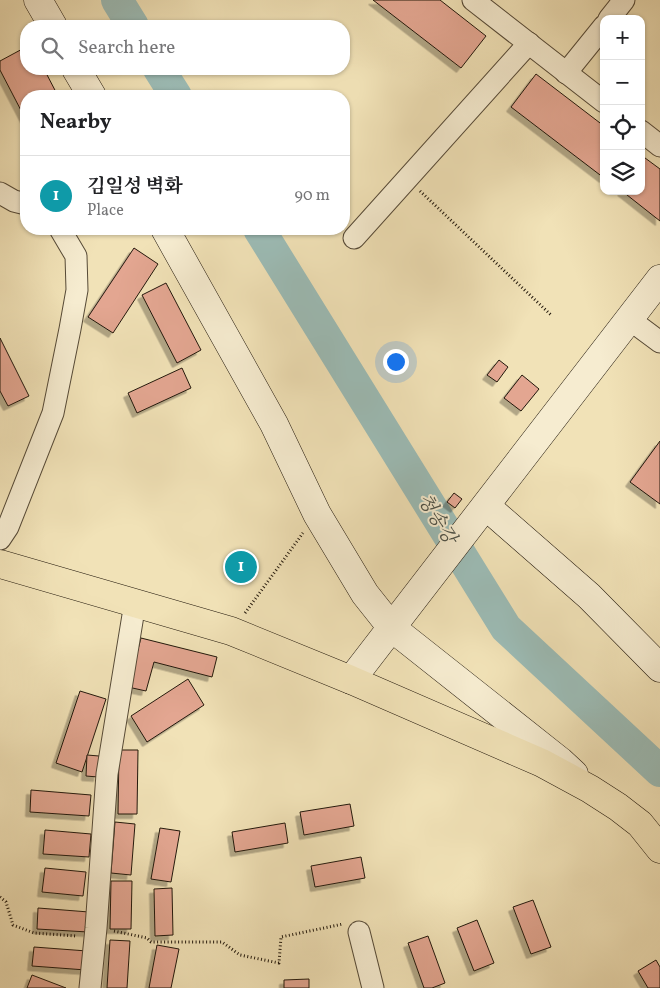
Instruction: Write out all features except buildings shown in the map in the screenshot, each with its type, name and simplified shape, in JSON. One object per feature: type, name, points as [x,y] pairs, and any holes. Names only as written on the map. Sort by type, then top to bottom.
[{"type":"main road","points":[[38,0],[49,20]]},
{"type":"main road","points":[[80,75],[88,90]]},
{"type":"main road","points":[[169,235],[274,424],[317,514],[365,594],[392,628],[560,761],[590,789]]},
{"type":"main road","points":[[352,680],[660,279]]},
{"type":"main road","points":[[478,516],[589,596],[660,668]]},
{"type":"main road","points":[[0,564],[231,631],[352,680],[542,763],[590,789],[640,824],[660,849]]},
{"type":"street","points":[[474,0],[600,99]]},
{"type":"street","points":[[613,15],[624,0]]},
{"type":"street","points":[[566,73],[600,31]]},
{"type":"street","points":[[354,238],[529,43]]},
{"type":"street","points":[[645,135],[660,146]]},
{"type":"street","points":[[0,193],[20,202]]},
{"type":"street","points":[[0,539],[8,527],[53,413],[77,290],[76,256],[64,235]]},
{"type":"street","points":[[629,319],[660,342]]},
{"type":"street","points":[[90,988],[96,933],[107,774],[135,603]]},
{"type":"street","points":[[359,932],[374,988]]},
{"type":"path","points":[[407,179],[551,315]]},
{"type":"path","points":[[231,631],[317,514]]},
{"type":"path","points":[[0,897],[6,902],[13,926],[34,933],[96,933],[147,938],[151,942],[222,942],[240,955],[279,963],[281,937],[343,924],[359,932]]},
{"type":"waterway","name":"청송강","points":[[117,0],[129,20]]},
{"type":"waterway","name":"청송강","points":[[163,75],[172,90]]},
{"type":"waterway","name":"청송강","points":[[263,235],[506,628],[660,771]]},
{"type":"place","name":"김일성 벽화","points":[[241,567]]}]
